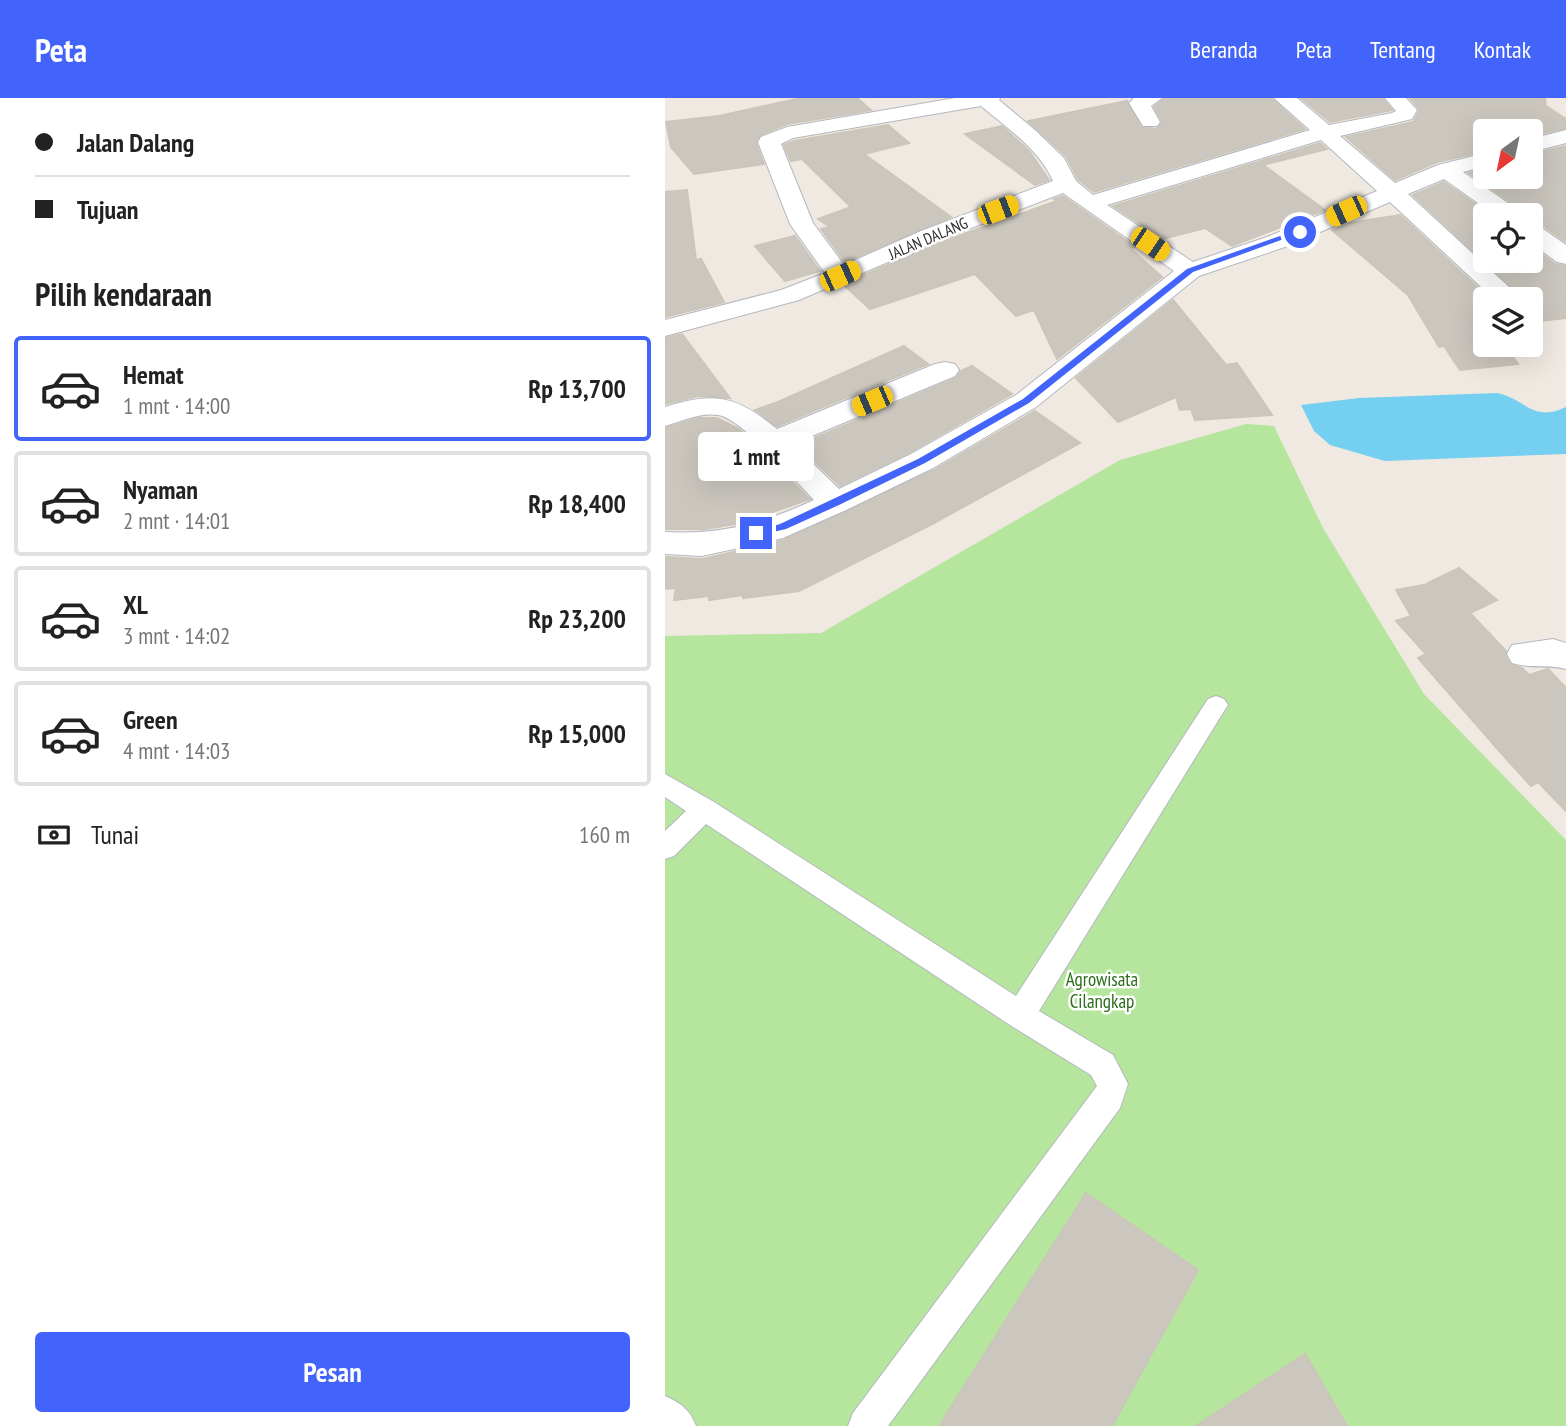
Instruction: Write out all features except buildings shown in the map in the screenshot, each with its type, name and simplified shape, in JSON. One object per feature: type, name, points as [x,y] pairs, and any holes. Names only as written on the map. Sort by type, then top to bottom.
[{"type":"street","points":[[864,98],[887,115]]},
{"type":"street","points":[[840,276],[802,224],[769,142],[787,133],[987,98],[1056,163],[1066,184],[1089,203],[1190,271]]},
{"type":"street","points":[[1150,122],[1139,103],[1152,98]]},
{"type":"street","points":[[1284,98],[1393,191],[1496,287]]},
{"type":"street","points":[[1089,203],[1325,132],[1398,118],[1405,115],[1407,110],[1395,98]]},
{"type":"street","points":[[1543,143],[1566,136]]},
{"type":"street","points":[[665,543],[702,545],[783,527],[835,503],[922,461],[1026,401],[1190,271],[1276,242],[1393,191],[1473,163]]},
{"type":"street","points":[[1446,170],[1493,203]]},
{"type":"street","name":"JALAN DALANG","points":[[665,328],[790,295],[929,236],[1066,184]]},
{"type":"street","points":[[1543,234],[1566,232]]},
{"type":"street","points":[[1543,239],[1566,257]]},
{"type":"street","points":[[773,442],[945,370]]},
{"type":"street","points":[[665,417],[696,407],[732,408],[773,442],[835,503]]},
{"type":"street","points":[[1525,654],[1558,652],[1566,656]]},
{"type":"lane","points":[[1020,1015],[1216,705]]},
{"type":"lane","points":[[665,784],[1020,1015],[1102,1065],[1113,1084],[1109,1097],[866,1426]]},
{"type":"lane","points":[[665,848],[705,809]]},
{"type":"lane","points":[[665,1414],[678,1426]]},
{"type":"green space","name":"Agrowisata Cilangkap","points":[[1246,424],[1274,426],[1323,528],[1424,694],[1566,840],[1566,1426],[665,1426],[665,636],[821,633],[1120,460]]},
{"type":"water","points":[[1497,393],[1537,411],[1555,411],[1566,407],[1566,454],[1385,461],[1330,445],[1314,431],[1301,405],[1359,398]]},
{"type":"route","points":[[756,533],[783,527],[922,461],[1026,401],[1190,271],[1300,232]]}]
